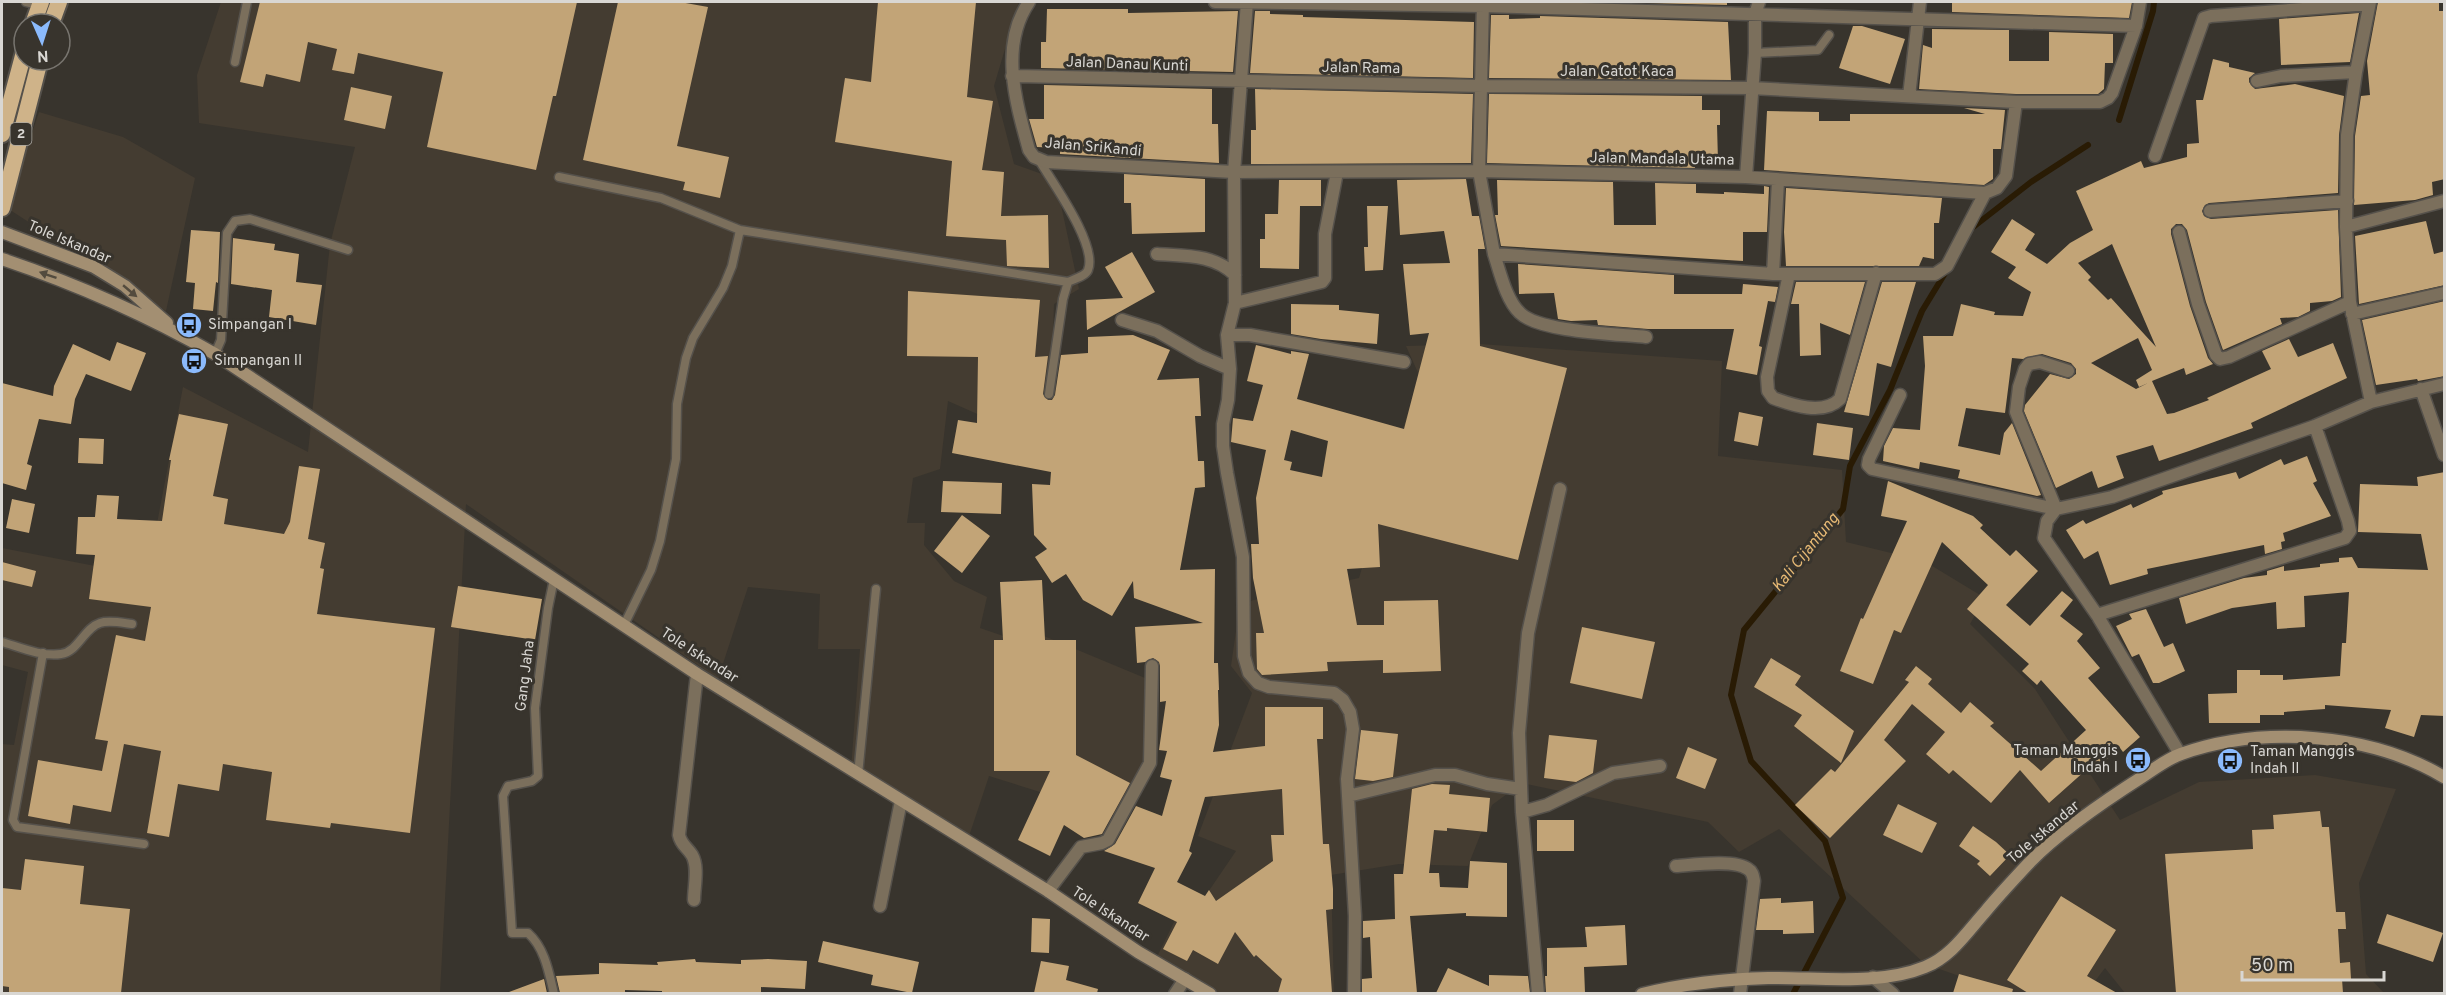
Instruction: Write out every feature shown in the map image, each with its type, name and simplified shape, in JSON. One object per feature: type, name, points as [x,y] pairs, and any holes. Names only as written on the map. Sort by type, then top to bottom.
[{"type":"highway","name":"2","points":[[2,134],[18,72]]},
{"type":"highway","name":"2","points":[[2,208],[37,72]]},
{"type":"main road","name":"Tole Iskandar","points":[[2,232],[108,274],[178,333]]},
{"type":"main road","name":"Tole Iskandar","points":[[2,259],[62,279],[178,333],[215,354],[697,674],[1048,891],[1119,939],[1210,993]]},
{"type":"main road","name":"Tole Iskandar","points":[[1642,993],[1680,986],[1767,978],[1873,977],[1912,972],[1933,964],[1959,942],[2033,859],[2131,784],[2180,754],[2253,740],[2328,739],[2384,750],[2445,777]]},
{"type":"street","name":"Jalan SriKandi","points":[[1029,2],[1024,9],[1015,36],[1012,76],[1029,150],[1038,159],[1046,162],[1234,172]]},
{"type":"street","points":[[1215,2],[1757,8],[1918,21],[2136,26],[2140,2]]},
{"type":"street","points":[[1247,2],[1234,172],[1235,303],[1227,335],[1230,369],[1228,400],[1223,424],[1223,446],[1243,557],[1244,656],[1249,673],[1258,683],[1264,686],[1334,693],[1343,700],[1350,712],[1353,729],[1347,779],[1355,916],[1354,993]]},
{"type":"street","points":[[1909,96],[1920,2]]},
{"type":"street","points":[[2155,156],[2204,18],[2369,3],[2347,135],[2346,227],[2351,308],[2371,402]]},
{"type":"street","points":[[1483,4],[1479,171],[1494,254],[1512,303],[1532,322],[1575,330],[1646,337]]},
{"type":"street","points":[[1746,177],[1757,8]]},
{"type":"street","name":"Jalan Gatot Kaca","points":[[1482,86],[1751,88],[2016,102],[2085,103],[2106,100],[2116,85],[2136,26]]},
{"type":"street","points":[[2257,81],[2281,76],[2356,72]]},
{"type":"street","name":"Jalan Danau Kunti","points":[[1012,76],[1240,82]]},
{"type":"street","name":"Jalan Rama","points":[[1240,82],[1482,86]]},
{"type":"street","points":[[1494,254],[1773,274],[1929,275],[1940,272],[1947,266],[1985,193],[1997,188],[2006,176],[2016,102]]},
{"type":"street","name":"Jalan Mandala Utama","points":[[1234,172],[1479,171],[1746,177],[1778,181],[1985,193]]},
{"type":"street","points":[[1235,303],[1322,282],[1325,278],[1324,234],[1337,172]]},
{"type":"street","points":[[1773,274],[1778,181]]},
{"type":"street","points":[[2210,211],[2347,201]]},
{"type":"street","points":[[2346,227],[2445,201]]},
{"type":"street","points":[[2179,232],[2198,304],[2216,355],[2220,359],[2351,308],[2445,293]]},
{"type":"street","points":[[1157,254],[1210,259],[1229,269],[1235,275]]},
{"type":"street","points":[[1789,274],[1767,377],[1768,391],[1773,398],[1819,408],[1833,405],[1840,399],[1876,273]]},
{"type":"street","points":[[1122,320],[1157,331],[1200,356],[1230,369]]},
{"type":"street","points":[[1227,335],[1250,335],[1404,362]]},
{"type":"street","points":[[2056,509],[2016,407],[2023,373],[2029,364],[2040,362],[2068,371]]},
{"type":"street","points":[[1900,395],[1869,459],[1868,465],[1872,469],[2056,509],[2112,497],[2315,426],[2371,402],[2445,384]]},
{"type":"street","points":[[2421,389],[2445,455]]},
{"type":"street","points":[[2097,615],[2345,538],[2350,531],[2348,521],[2315,426]]},
{"type":"street","points":[[1538,993],[1522,812],[1519,733],[1528,633],[1560,489]]},
{"type":"street","points":[[2056,509],[2047,521],[2044,538],[2097,615],[2180,754]]},
{"type":"street","points":[[1048,891],[1080,847],[1108,840],[1150,766],[1152,666]]},
{"type":"street","points":[[694,900],[695,863],[692,855],[681,843],[679,835],[697,674]]},
{"type":"street","points":[[1522,812],[1547,806],[1623,770],[1660,766]]},
{"type":"street","points":[[1348,796],[1436,775],[1455,776],[1521,789]]},
{"type":"street","points":[[880,906],[901,801]]},
{"type":"street","points":[[1676,866],[1736,864],[1748,868],[1752,873],[1754,881],[1740,993]]},
{"type":"street","points":[[1873,977],[1893,993]]},
{"type":"street","points":[[1175,993],[1185,979]]},
{"type":"lane","points":[[235,62],[247,2]]},
{"type":"lane","points":[[1755,53],[1818,50],[1829,35]]},
{"type":"lane","points":[[559,177],[661,198],[740,230],[1068,282],[1088,270],[1087,249],[1074,217],[1038,159]]},
{"type":"lane","points":[[215,354],[221,340],[227,233],[235,221],[250,219],[348,250]]},
{"type":"lane","points":[[624,626],[651,570],[660,541],[676,459],[678,431],[676,416],[684,365],[693,338],[723,288],[732,266],[740,230]]},
{"type":"lane","points":[[1050,394],[1063,299],[1068,282]]},
{"type":"lane","name":"Gang Jaha","points":[[554,579],[548,608],[536,708],[538,776],[532,781],[508,786],[504,793],[513,934],[528,933],[535,940],[543,954],[554,993]]},
{"type":"lane","points":[[858,775],[876,589]]},
{"type":"lane","points":[[2,642],[43,653],[61,654],[70,651],[97,624],[104,622],[132,624]]},
{"type":"lane","points":[[43,653],[13,820],[17,827],[23,829],[144,844]]},
{"type":"shaded area","points":[[221,2],[1019,2],[994,86],[1014,164],[1042,174],[1061,205],[1079,289],[1054,304],[1052,366],[1062,412],[1009,428],[948,401],[940,469],[913,478],[907,523],[925,523],[924,545],[954,581],[987,597],[980,628],[1018,641],[1044,636],[1145,678],[1145,772],[1120,817],[989,776],[968,839],[851,769],[860,649],[818,649],[820,594],[748,587],[718,679],[466,504],[440,993],[2,993],[2,744],[14,745],[28,672],[2,665],[2,548],[147,576],[183,387],[308,452],[330,244],[355,147],[199,123],[197,75]]},
{"type":"shaded area","points":[[39,112],[123,137],[195,178],[166,311],[7,208]]},
{"type":"shaded area","points":[[1480,344],[1722,361],[1718,456],[1842,470],[1846,542],[1924,561],[1985,598],[1970,624],[2035,689],[2120,820],[2199,782],[2315,775],[2396,789],[2359,883],[2366,974],[2384,993],[2125,993],[2105,968],[2086,993],[1991,993],[1965,978],[1925,964],[1779,829],[1739,852],[1708,822],[1522,783],[1492,805],[1468,866],[1399,864],[1331,875],[1334,993],[1195,993],[1153,965],[1175,920],[1191,917],[1236,851],[1198,836],[1252,693],[1231,666],[1240,603],[1359,578],[1419,375],[1406,346]]},
{"type":"building","points":[[260,2],[577,2],[556,96],[553,96],[536,170],[427,147],[443,72],[358,53],[354,74],[332,70],[337,49],[308,42],[300,82],[266,74],[263,87],[240,82]]},
{"type":"building","points":[[618,2],[680,2],[708,7],[677,146],[729,157],[720,198],[683,190],[685,182],[583,160]]},
{"type":"building","points":[[878,2],[976,2],[967,97],[993,101],[982,170],[1004,172],[1001,216],[1048,215],[1049,268],[1007,266],[1006,240],[946,236],[952,161],[835,142],[845,78],[871,82]]},
{"type":"building","points":[[1606,2],[1727,2],[1727,5]]},
{"type":"building","points":[[1952,2],[2132,2],[2129,18],[1952,12]]},
{"type":"building","points":[[2378,2],[2439,2],[2439,11],[2445,11],[2445,47],[2443,47],[2445,179],[2432,182],[2433,195],[2415,200],[2354,205],[2355,136],[2361,96],[2370,95],[2367,61]]},
{"type":"building","points":[[1047,9],[1128,9],[1128,13],[1238,11],[1233,72],[1041,68],[1041,42],[1046,42]]},
{"type":"building","points":[[1255,11],[1303,15],[1303,17],[1474,22],[1473,78],[1250,73]]},
{"type":"building","points":[[2359,13],[2350,62],[2281,65],[2279,19]]},
{"type":"building","points":[[1491,15],[1509,15],[1509,19],[1540,18],[1540,16],[1728,22],[1731,80],[1489,78]]},
{"type":"building","points":[[1853,26],[1862,26],[1905,39],[1890,84],[1839,68]]},
{"type":"building","points":[[1932,29],[2009,30],[2009,61],[2049,61],[2049,32],[2113,34],[2113,63],[2105,63],[2104,89],[2098,94],[2016,94],[1919,89],[1923,45],[1932,48]]},
{"type":"building","points":[[2213,59],[2229,63],[2229,67],[2255,73],[2249,78],[2249,82],[2255,89],[2295,84],[2344,96],[2339,135],[2338,193],[2209,203],[2202,211],[2204,216],[2211,219],[2338,210],[2341,297],[2332,301],[2310,303],[2310,311],[2298,317],[2280,318],[2282,324],[2223,350],[2206,302],[2187,230],[2182,224],[2176,224],[2171,229],[2171,234],[2190,306],[2208,358],[2213,364],[2186,375],[2184,368],[2152,381],[2167,414],[2209,400],[2207,398],[2271,369],[2262,351],[2289,339],[2298,357],[2333,343],[2347,378],[2251,423],[2253,428],[2189,451],[2159,461],[2153,445],[2116,456],[2124,478],[2098,488],[2092,471],[2056,488],[2024,411],[2025,405],[2050,374],[2069,379],[2076,374],[2076,369],[2071,363],[2042,354],[2023,359],[2012,358],[2005,413],[1966,408],[1958,446],[2000,455],[2004,433],[2012,423],[2041,495],[1958,478],[1960,470],[1920,462],[1919,469],[1883,461],[1884,446],[1893,428],[1920,430],[1925,366],[1923,336],[1953,336],[1961,304],[1995,312],[1994,315],[2023,316],[2031,292],[2008,278],[2016,267],[1991,252],[2012,219],[2035,234],[2025,250],[2047,264],[2070,243],[2093,230],[2076,191],[2141,161],[2144,168],[2187,157],[2187,144],[2199,143],[2196,100],[2203,100]],"holes":[[[2112,244],[2125,275],[2156,347],[2111,298],[2108,300],[2088,280],[2091,277],[2078,263]],[[2138,338],[2152,370],[2136,380],[2139,387],[2148,383],[2136,389],[2091,363]]]},
{"type":"building","points":[[1044,85],[1212,89],[1212,124],[1218,124],[1219,163],[1060,154],[1060,148],[1037,147],[1029,119],[1044,119]]},
{"type":"building","points":[[351,87],[392,96],[385,129],[344,120]]},
{"type":"building","points":[[1255,89],[1473,94],[1471,163],[1251,164],[1251,130],[1256,130]]},
{"type":"building","points":[[1489,94],[1702,96],[1702,110],[1720,110],[1720,125],[1717,125],[1718,161],[1695,161],[1695,168],[1487,163]]},
{"type":"building","points":[[1964,108],[2005,110],[2001,149],[1993,149],[1993,179],[1984,185],[1764,170],[1767,111],[1819,112],[1819,121],[1850,121],[1850,114],[1985,114]]},
{"type":"building","points":[[1124,174],[1205,179],[1205,232],[1132,234],[1131,203],[1124,203]]},
{"type":"building","points":[[1466,179],[1472,216],[1479,216],[1485,249],[1478,249],[1480,346],[1567,368],[1518,560],[1378,524],[1380,567],[1347,569],[1357,625],[1384,625],[1384,601],[1438,600],[1441,671],[1383,673],[1383,660],[1327,662],[1328,671],[1262,675],[1257,669],[1256,633],[1264,633],[1253,578],[1251,544],[1259,544],[1256,498],[1266,450],[1231,442],[1233,418],[1253,421],[1263,385],[1247,381],[1256,345],[1291,354],[1291,351],[1309,354],[1297,399],[1404,429],[1429,333],[1410,335],[1403,264],[1450,263],[1444,231],[1400,235],[1397,180]],"holes":[[[1291,430],[1328,441],[1322,477],[1290,470],[1292,462],[1284,460]]]},
{"type":"building","points":[[1279,180],[1321,180],[1321,206],[1300,206],[1299,269],[1260,268],[1260,239],[1265,239],[1265,214],[1278,214]]},
{"type":"building","points":[[1497,180],[1613,182],[1614,225],[1656,225],[1655,183],[1696,184],[1696,193],[1724,194],[1724,192],[1764,194],[1764,186],[1769,187],[1767,232],[1743,232],[1743,261],[1501,246],[1495,215],[1498,215]]},
{"type":"building","points":[[1786,188],[1942,198],[1939,223],[1934,223],[1934,259],[1923,257],[1919,266],[1786,266],[1784,232]]},
{"type":"building","points":[[1367,206],[1388,206],[1383,270],[1365,271],[1364,247],[1368,247]]},
{"type":"building","points":[[2426,221],[2434,254],[2445,251],[2445,285],[2359,304],[2355,236]]},
{"type":"building","points":[[191,230],[220,232],[218,283],[216,282],[213,311],[193,309],[195,283],[186,282]]},
{"type":"building","points":[[233,238],[275,244],[274,250],[299,254],[296,282],[322,285],[316,325],[269,317],[272,290],[231,284]]},
{"type":"building","points":[[1132,252],[1155,292],[1087,330],[1086,300],[1123,298],[1105,267]]},
{"type":"building","points":[[1518,264],[1674,275],[1674,294],[1742,294],[1743,284],[1778,287],[1775,302],[1768,301],[1759,346],[1762,347],[1757,375],[1726,369],[1734,329],[1648,329],[1598,325],[1597,320],[1558,319],[1554,293],[1519,294]]},
{"type":"building","points":[[1796,282],[1865,282],[1850,335],[1820,323],[1821,355],[1800,356],[1799,304],[1791,304]]},
{"type":"building","points":[[1882,282],[1916,282],[1891,367],[1877,363],[1869,416],[1844,412]]},
{"type":"building","points":[[908,291],[1040,300],[1035,357],[1048,356],[1043,394],[1048,400],[1052,400],[1055,395],[1061,355],[1088,353],[1088,337],[1133,335],[1170,350],[1157,380],[1199,378],[1201,416],[1195,416],[1198,461],[1204,461],[1205,487],[1195,488],[1180,570],[1215,569],[1214,663],[1218,663],[1219,725],[1213,752],[1265,746],[1265,707],[1323,707],[1323,739],[1317,739],[1323,844],[1329,844],[1333,889],[1333,909],[1326,910],[1332,993],[1278,993],[1282,979],[1256,955],[1254,957],[1235,932],[1218,964],[1193,950],[1187,961],[1163,949],[1177,922],[1138,903],[1155,868],[1104,851],[1115,844],[1136,806],[1162,816],[1172,780],[1160,777],[1167,751],[1159,750],[1166,701],[1160,702],[1160,666],[1159,662],[1153,658],[1137,663],[1135,627],[1203,623],[1134,598],[1133,581],[1112,616],[1083,600],[1066,574],[1052,583],[1035,557],[1047,549],[1034,535],[1032,484],[1050,485],[1051,472],[952,453],[958,420],[977,423],[978,357],[907,356]],"holes":[[[1282,789],[1284,835],[1271,835],[1273,861],[1216,901],[1209,890],[1205,896],[1177,882],[1192,853],[1189,851],[1205,797]]]},
{"type":"building","points":[[2445,301],[2445,376],[2376,385],[2362,320]]},
{"type":"building","points":[[1291,304],[1339,305],[1339,310],[1379,314],[1377,344],[1291,334]]},
{"type":"building","points":[[117,342],[146,353],[131,391],[86,374],[75,399],[71,424],[39,419],[27,464],[32,466],[26,490],[2,483],[2,383],[53,396],[54,386],[73,344],[110,361]]},
{"type":"building","points":[[1739,412],[1763,417],[1758,446],[1734,441]]},
{"type":"building","points":[[179,414],[228,424],[213,496],[228,499],[224,524],[284,534],[290,522],[299,466],[320,469],[308,539],[325,543],[320,568],[324,569],[317,614],[435,628],[410,833],[331,823],[330,828],[266,820],[272,772],[223,764],[219,791],[178,784],[169,837],[147,833],[161,751],[124,744],[111,812],[73,805],[70,824],[28,816],[38,760],[102,771],[108,741],[95,739],[116,635],[145,641],[151,607],[89,599],[95,555],[76,554],[78,517],[95,517],[97,495],[119,496],[117,519],[162,521],[171,460],[169,460]]},
{"type":"building","points":[[1817,423],[1853,428],[1849,460],[1813,455]]},
{"type":"building","points":[[79,438],[104,439],[103,464],[78,463]]},
{"type":"building","points":[[2307,456],[2317,481],[2313,483],[2331,516],[2283,533],[2285,541],[2281,542],[2282,549],[2265,554],[2264,545],[2147,569],[2148,574],[2110,585],[2098,551],[2084,559],[2066,530],[2083,520],[2086,524],[2131,504],[2133,508],[2163,494],[2162,491],[2236,472],[2239,479],[2281,459],[2284,465]]},
{"type":"building","points":[[2445,472],[2445,716],[2421,715],[2414,737],[2385,728],[2391,710],[2325,705],[2325,709],[2284,712],[2284,715],[2260,715],[2260,723],[2209,723],[2208,694],[2237,693],[2237,670],[2260,670],[2260,675],[2283,675],[2283,680],[2340,676],[2342,643],[2346,643],[2349,592],[2304,596],[2305,627],[2277,629],[2276,602],[2232,608],[2186,624],[2179,598],[2244,578],[2267,575],[2267,571],[2284,566],[2284,571],[2320,567],[2320,564],[2339,562],[2339,558],[2352,557],[2358,568],[2428,570],[2421,534],[2358,532],[2360,484],[2418,486],[2417,477]]},
{"type":"building","points":[[943,481],[1002,483],[1001,514],[941,512]]},
{"type":"building","points":[[1888,481],[1973,516],[1983,525],[1980,528],[2010,556],[2016,550],[2038,571],[2006,605],[2030,626],[2062,591],[2073,600],[2060,616],[2083,634],[2077,641],[2100,668],[2088,678],[2140,737],[2123,752],[2120,748],[2099,766],[2095,762],[2049,803],[2020,770],[1991,803],[1953,770],[1949,774],[1926,754],[1945,732],[1912,704],[1884,740],[1906,761],[1830,838],[1795,805],[1831,769],[1835,772],[1909,682],[1905,680],[1916,666],[1932,679],[1928,684],[1961,713],[1970,702],[1994,723],[1990,726],[2041,771],[2086,730],[2041,680],[2037,685],[2022,671],[2029,664],[1967,609],[1988,585],[1942,542],[1901,633],[1894,630],[1873,684],[1840,671],[1861,618],[1863,619],[1907,521],[1881,516]]},
{"type":"building","points":[[12,499],[35,504],[29,533],[6,528]]},
{"type":"building","points":[[962,515],[990,536],[962,573],[934,551]]},
{"type":"building","points":[[2,562],[36,571],[32,587],[2,580]]},
{"type":"building","points":[[1042,580],[1045,640],[1076,640],[1076,755],[1130,783],[1102,834],[1084,838],[1064,825],[1050,856],[1018,840],[1050,771],[994,771],[994,640],[1003,640],[1000,582]]},
{"type":"building","points":[[458,586],[542,599],[535,640],[451,627]]},
{"type":"building","points":[[2146,609],[2164,647],[2173,643],[2185,671],[2159,683],[2153,683],[2139,654],[2132,657],[2116,626],[2132,619],[2129,614]]},
{"type":"building","points":[[1582,627],[1655,642],[1642,699],[1570,683]]},
{"type":"building","points":[[1771,658],[1801,676],[1795,685],[1854,731],[1841,763],[1794,726],[1802,715],[1754,687]]},
{"type":"building","points":[[1361,730],[1398,734],[1393,777],[1373,781],[1355,779]]},
{"type":"building","points":[[1549,735],[1597,740],[1593,773],[1576,782],[1544,778]]},
{"type":"building","points":[[1688,747],[1717,759],[1705,789],[1676,778]]},
{"type":"building","points":[[1432,784],[1450,785],[1449,794],[1490,798],[1487,832],[1447,828],[1447,831],[1434,830],[1429,873],[1439,873],[1440,887],[1468,888],[1470,861],[1507,863],[1507,917],[1466,916],[1466,913],[1410,916],[1417,993],[1362,993],[1362,979],[1372,978],[1370,937],[1363,938],[1363,921],[1395,919],[1394,874],[1403,874],[1412,789]]},
{"type":"building","points":[[1898,804],[1937,823],[1922,853],[1883,835]]},
{"type":"building","points":[[2320,811],[2322,827],[2329,827],[2336,912],[2345,912],[2346,929],[2338,929],[2340,963],[2350,962],[2351,979],[2342,979],[2343,993],[2176,993],[2165,854],[2253,849],[2252,830],[2274,829],[2273,815]]},
{"type":"building","points":[[1537,820],[1574,820],[1574,851],[1537,851]]},
{"type":"building","points":[[1973,826],[2010,855],[1990,876],[1977,864],[1980,861],[1959,846]]},
{"type":"building","points":[[25,859],[84,866],[80,904],[130,909],[121,993],[9,993],[9,987],[2,986],[2,888],[21,890]]},
{"type":"building","points":[[2061,896],[2116,930],[2087,976],[2117,993],[2028,993],[2007,980]]},
{"type":"building","points":[[1781,898],[1781,903],[1813,901],[1814,933],[1783,934],[1783,930],[1756,930],[1760,899]]},
{"type":"building","points":[[2387,914],[2443,933],[2433,962],[2377,943]]},
{"type":"building","points":[[1032,918],[1050,919],[1049,953],[1031,952]]},
{"type":"building","points":[[1625,925],[1627,965],[1584,967],[1585,993],[1546,993],[1547,948],[1587,947],[1585,927]]},
{"type":"building","points":[[823,941],[919,962],[912,993],[871,985],[873,975],[818,962]]},
{"type":"building","points":[[695,959],[696,962],[741,964],[741,960],[807,961],[805,989],[761,987],[761,993],[662,993],[662,991],[625,990],[625,993],[560,993],[556,976],[599,974],[599,963],[658,965],[657,962]]},
{"type":"building","points":[[1041,961],[1069,966],[1066,980],[1098,989],[1097,993],[1034,993]]},
{"type":"building","points":[[1448,968],[1489,986],[1489,975],[1528,976],[1530,993],[1436,993]]},
{"type":"building","points":[[1959,974],[2013,989],[2012,993],[1953,993]]},
{"type":"building","points":[[544,979],[547,993],[509,993],[509,992]]},
{"type":"waterway","name":"Kali Cijantung","points":[[2119,120],[2154,2]]},
{"type":"waterway","name":"Kali Cijantung","points":[[1972,228],[2031,182],[2088,145]]},
{"type":"waterway","name":"Kali Cijantung","points":[[1793,994],[1843,898],[1825,841],[1751,761],[1731,695],[1744,630],[1843,509],[1850,466],[1890,390],[1922,311],[1947,270]]},
{"type":"place","name":"Simpangan I","points":[[189,325]]},
{"type":"place","name":"Simpangan II","points":[[194,361]]},
{"type":"place","name":"Taman Manggis Indah I","points":[[2138,760]]},
{"type":"place","name":"Taman Manggis Indah II","points":[[2230,761]]}]
